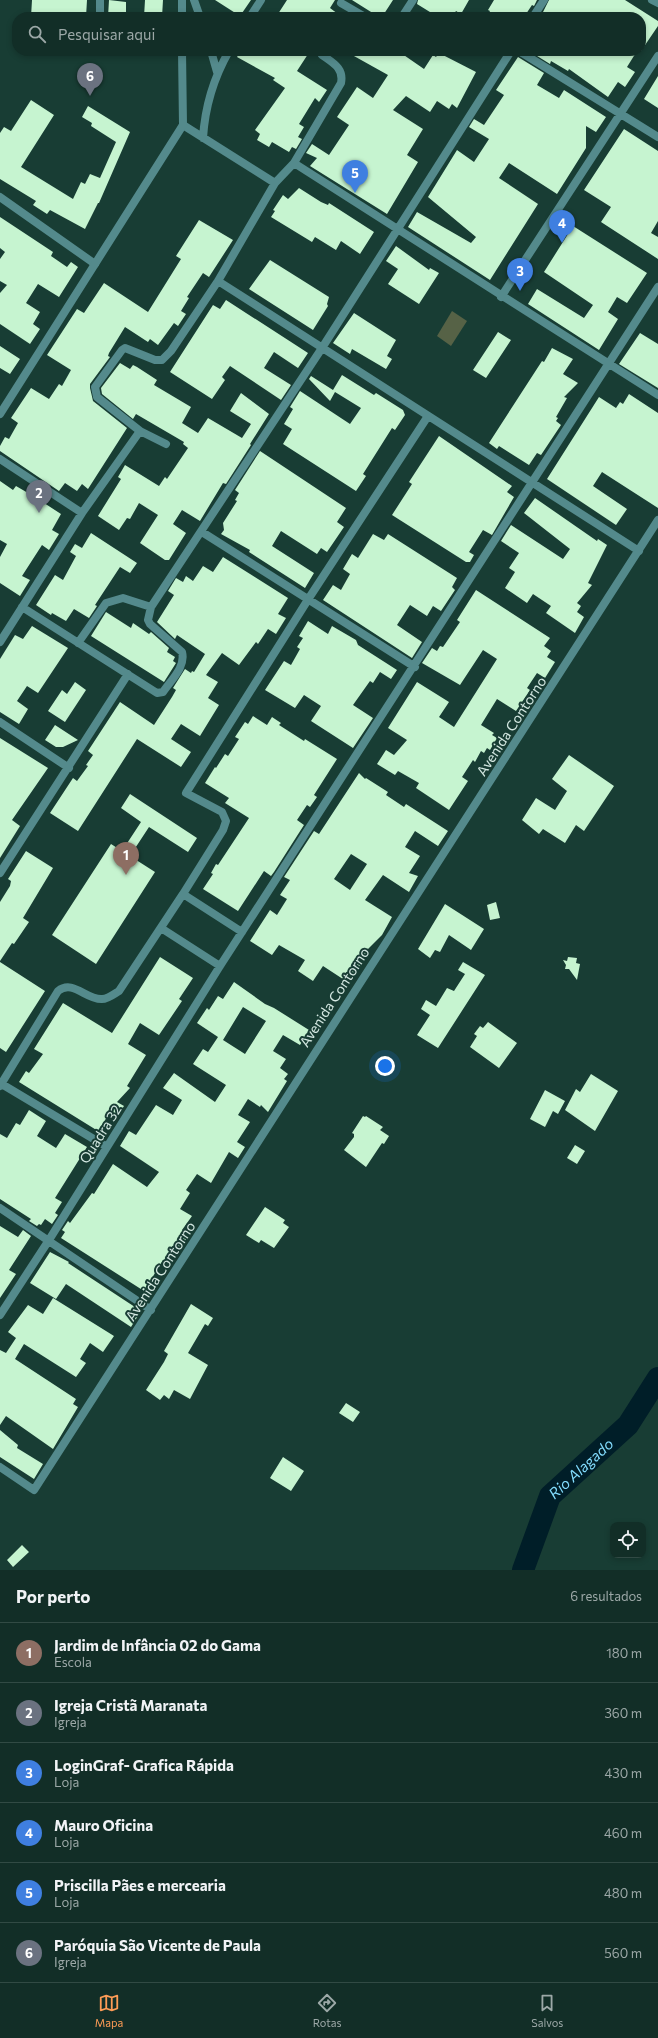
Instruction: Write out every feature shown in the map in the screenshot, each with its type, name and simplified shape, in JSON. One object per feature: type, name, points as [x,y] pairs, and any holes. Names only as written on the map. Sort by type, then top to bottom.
[{"type":"street","points":[[100,0],[100,12]]},
{"type":"street","points":[[182,0],[182,12]]},
{"type":"street","points":[[194,0],[198,12]]},
{"type":"street","points":[[253,12],[261,0]]},
{"type":"street","points":[[405,12],[412,0]]},
{"type":"street","points":[[536,12],[544,0]]},
{"type":"street","points":[[652,0],[658,3]]},
{"type":"street","points":[[341,3],[356,12]]},
{"type":"street","points":[[0,414],[183,125],[182,56]]},
{"type":"street","points":[[213,56],[217,72]]},
{"type":"street","points":[[203,138],[204,118],[208,98],[217,72],[226,56]]},
{"type":"street","points":[[166,444],[140,431],[97,397],[95,387],[125,348],[155,360],[162,360],[171,351],[218,281],[275,183],[294,163],[341,83],[341,69],[323,56]]},
{"type":"street","points":[[22,607],[157,693],[160,693],[181,666],[183,657],[182,652],[150,624],[148,620],[151,607],[202,532],[322,348],[508,56]]},
{"type":"street","points":[[527,56],[658,137]]},
{"type":"street","points":[[501,297],[622,114],[658,56]]},
{"type":"street","points":[[183,125],[275,183]]},
{"type":"street","points":[[294,163],[398,228],[501,297],[658,395]]},
{"type":"street","points":[[0,196],[95,264]]},
{"type":"street","points":[[218,281],[639,551]]},
{"type":"street","name":"Quadra 32","points":[[0,1315],[49,1240],[220,966],[415,667],[658,287]]},
{"type":"street","points":[[107,1147],[0,1084],[58,991],[62,987],[68,986],[101,1000],[119,991],[183,894],[223,830],[226,821],[222,812],[186,793],[309,598],[428,416]]},
{"type":"street","points":[[0,642],[82,513],[140,431]]},
{"type":"street","points":[[0,459],[82,513]]},
{"type":"street","name":"Avenida Contorno","points":[[0,1467],[34,1490],[151,1310],[324,1036],[658,520]]},
{"type":"street","points":[[202,532],[309,598],[415,667]]},
{"type":"street","points":[[78,643],[106,603],[123,598],[151,607]]},
{"type":"street","points":[[0,874],[128,674]]},
{"type":"street","points":[[0,722],[69,768]]},
{"type":"street","points":[[183,894],[242,932]]},
{"type":"street","points":[[161,928],[220,966]]},
{"type":"street","points":[[0,1208],[151,1310]]},
{"type":"green space","points":[[452,311],[467,321],[451,346],[437,336]]},
{"type":"building","points":[[32,0],[87,0],[86,12],[31,12]]},
{"type":"building","points":[[109,0],[126,2],[126,12],[108,12]]},
{"type":"building","points":[[145,0],[163,0],[162,12],[144,12]]},
{"type":"building","points":[[215,0],[251,0],[243,12],[234,12]]},
{"type":"building","points":[[287,0],[335,0],[330,8],[335,12],[279,12]]},
{"type":"building","points":[[352,0],[393,0],[385,12],[371,12]]},
{"type":"building","points":[[418,0],[469,0],[462,12],[430,12],[417,4]]},
{"type":"building","points":[[494,0],[537,0],[534,6],[532,5],[527,12],[490,12],[488,10]]},
{"type":"building","points":[[549,0],[625,0],[644,12],[543,12]]},
{"type":"building","points":[[646,13],[658,21],[658,26],[646,44]]},
{"type":"building","points":[[307,56],[297,71],[327,90],[319,102],[315,98],[299,124],[304,127],[298,137],[302,139],[296,149],[292,147],[289,152],[272,142],[269,147],[257,140],[260,134],[255,130],[285,88],[273,80],[275,78],[237,57]]},
{"type":"building","points":[[354,56],[405,56],[424,69],[432,56],[445,56],[476,72],[457,108],[452,104],[449,109],[437,101],[430,112],[406,96],[393,110],[423,129],[407,155],[418,162],[387,214],[310,166],[317,158],[306,153],[312,144],[329,155],[349,125],[337,117],[357,87],[373,98],[388,75]]},
{"type":"building","points":[[537,56],[634,56],[627,67],[635,72],[625,87],[618,82],[608,97],[569,69],[568,71],[551,61],[550,64]]},
{"type":"building","points":[[518,57],[544,73],[537,85],[559,98],[564,90],[606,117],[596,132],[586,126],[586,148],[557,194],[509,163],[499,178],[538,204],[490,280],[408,227],[417,212],[471,243],[476,237],[428,197],[457,150],[474,162],[489,139],[469,127],[474,119],[484,125],[504,95],[496,90]]},
{"type":"building","points":[[658,76],[658,108],[644,99]]},
{"type":"building","points":[[31,100],[54,115],[21,167],[73,199],[81,182],[85,184],[90,174],[100,178],[116,142],[91,126],[92,123],[82,117],[88,106],[130,132],[99,203],[85,229],[50,210],[47,214],[33,205],[36,201],[0,179],[0,133],[4,127],[11,131]]},
{"type":"building","points":[[624,129],[658,151],[658,221],[651,233],[658,237],[658,259],[601,222],[611,207],[584,190]]},
{"type":"building","points":[[299,188],[321,202],[328,205],[329,203],[374,232],[360,254],[341,241],[336,250],[315,237],[312,242],[271,217],[275,211],[273,210],[283,195],[288,199]]},
{"type":"building","points":[[0,217],[53,252],[51,256],[67,267],[71,262],[78,267],[59,297],[38,284],[26,303],[40,312],[33,324],[40,329],[30,344],[0,324],[0,293],[7,285],[0,281],[0,259],[5,252],[0,248]]},
{"type":"building","points":[[199,220],[233,240],[209,277],[203,273],[187,297],[189,298],[181,311],[186,314],[178,326],[174,323],[158,345],[150,339],[148,342],[125,327],[109,353],[108,356],[110,357],[90,384],[90,388],[93,401],[127,428],[88,489],[82,484],[77,491],[65,483],[59,491],[0,451],[0,446],[5,437],[9,439],[18,423],[11,418],[31,388],[49,399],[59,384],[62,386],[71,370],[47,355],[77,309],[84,313],[104,283],[148,312],[181,259],[176,256]]},
{"type":"building","points":[[573,226],[647,273],[627,303],[617,297],[608,312],[618,319],[599,350],[528,304],[537,289],[584,318],[593,305],[544,272]]},
{"type":"building","points":[[396,246],[429,270],[430,268],[439,273],[419,304],[388,284],[398,269],[386,261]]},
{"type":"building","points":[[270,260],[329,297],[327,304],[328,306],[313,330],[249,289]]},
{"type":"building","points":[[226,300],[308,353],[298,368],[274,352],[264,368],[291,385],[281,400],[230,366],[222,377],[225,380],[212,399],[170,372],[213,305],[220,309]]},
{"type":"building","points":[[354,313],[396,340],[387,356],[392,359],[386,369],[352,349],[350,354],[333,343]]},
{"type":"building","points":[[498,332],[511,340],[486,378],[473,370]]},
{"type":"building","points":[[640,333],[658,344],[658,388],[619,364]]},
{"type":"building","points":[[0,346],[20,359],[10,374],[0,368]]},
{"type":"building","points":[[552,348],[573,359],[563,374],[578,383],[564,397],[567,398],[556,417],[558,418],[556,421],[561,425],[541,455],[537,453],[529,465],[499,446],[497,449],[489,443]]},
{"type":"building","points":[[120,363],[130,369],[133,365],[137,367],[157,380],[154,385],[191,407],[182,423],[198,433],[208,418],[242,438],[251,424],[230,411],[241,393],[269,414],[226,484],[223,483],[200,521],[182,510],[173,524],[186,533],[169,560],[165,560],[140,543],[158,515],[139,503],[130,519],[127,518],[119,530],[98,516],[121,479],[118,477],[125,465],[159,486],[165,477],[167,479],[188,448],[183,444],[184,442],[136,414],[133,419],[102,394],[101,388]]},
{"type":"building","points":[[342,375],[374,395],[376,393],[403,410],[405,415],[395,430],[392,428],[363,474],[366,476],[356,491],[283,444],[292,429],[284,424],[293,409],[290,407],[300,391],[350,424],[361,408],[335,392],[330,401],[309,379],[311,376],[333,390]]},
{"type":"building","points":[[629,394],[658,413],[658,508],[602,472],[593,486],[627,509],[616,525],[547,479],[599,397],[616,408],[620,402],[623,404]]},
{"type":"building","points":[[439,436],[512,486],[507,492],[514,497],[492,535],[483,530],[469,552],[474,555],[470,562],[466,562],[392,515],[412,484],[409,482]]},
{"type":"building","points":[[260,451],[346,508],[337,522],[344,527],[327,552],[321,548],[317,554],[281,531],[272,546],[314,573],[305,588],[249,552],[250,550],[221,534],[224,530],[223,523],[237,501],[235,500],[239,493],[235,490]]},
{"type":"building","points":[[0,481],[13,490],[16,486],[28,493],[33,487],[46,496],[41,501],[61,514],[52,530],[59,534],[49,550],[42,545],[22,576],[30,580],[20,596],[0,583],[0,557],[7,544],[0,540]]},
{"type":"building","points":[[535,498],[597,541],[598,539],[607,545],[588,583],[592,585],[577,603],[581,606],[577,612],[584,617],[575,633],[546,613],[551,606],[533,594],[527,603],[505,588],[515,572],[509,568],[519,553],[501,541],[511,525],[563,559],[570,549],[524,513]]},
{"type":"building","points":[[91,533],[137,563],[130,573],[120,567],[95,605],[97,606],[89,618],[74,609],[66,621],[52,613],[51,615],[36,605],[55,575],[63,580],[76,556],[70,552],[75,544],[82,548]]},
{"type":"building","points":[[373,534],[384,540],[388,534],[457,578],[452,587],[455,590],[441,611],[433,606],[427,616],[410,605],[397,625],[422,642],[412,658],[323,600],[333,585],[341,590],[350,574],[343,569],[352,554],[358,558]]},
{"type":"building","points":[[223,557],[288,598],[278,614],[286,618],[276,634],[268,629],[258,644],[256,642],[239,665],[222,653],[206,675],[218,682],[208,698],[219,705],[200,736],[181,724],[171,739],[191,752],[181,767],[137,739],[78,831],[50,813],[73,778],[77,781],[88,766],[86,765],[93,755],[88,751],[120,702],[154,725],[176,690],[173,688],[185,669],[191,673],[192,671],[194,672],[205,654],[177,635],[175,639],[157,622],[174,595],[168,591],[176,578],[183,582],[186,576],[193,581],[203,566],[213,572]]},
{"type":"building","points":[[476,590],[550,638],[544,646],[551,651],[547,657],[555,662],[545,678],[537,673],[527,688],[530,690],[516,711],[497,699],[481,725],[494,733],[492,735],[497,738],[490,750],[487,748],[484,753],[481,751],[475,762],[473,760],[462,777],[468,781],[449,810],[416,788],[419,783],[398,771],[395,775],[377,764],[386,750],[394,755],[407,740],[388,728],[417,682],[449,702],[439,717],[454,727],[497,659],[483,650],[460,685],[422,663],[432,648],[437,651],[440,646],[443,647],[460,622],[457,620]]},
{"type":"building","points":[[106,612],[131,628],[133,623],[149,634],[151,632],[169,648],[167,652],[175,657],[173,661],[176,663],[164,682],[91,636]]},
{"type":"building","points":[[308,621],[328,634],[332,626],[356,640],[358,645],[397,670],[391,679],[380,672],[373,683],[370,681],[353,705],[373,718],[353,748],[311,721],[321,706],[304,695],[295,708],[265,690],[284,661],[291,665],[300,649],[297,647],[303,638],[299,636]]},
{"type":"building","points":[[32,626],[68,648],[38,693],[27,686],[17,701],[28,709],[19,724],[0,712],[0,659],[15,635],[23,639]]},
{"type":"building","points":[[75,682],[86,690],[65,722],[48,711],[62,690],[67,694]]},
{"type":"building","points":[[253,716],[267,725],[272,717],[281,723],[279,725],[337,759],[314,795],[317,797],[310,807],[307,805],[297,820],[304,825],[274,872],[271,876],[264,871],[238,911],[203,889],[213,874],[211,873],[216,864],[218,865],[249,818],[225,803],[229,798],[205,783],[225,754],[228,756],[239,739],[235,737],[245,722],[248,724]]},
{"type":"building","points":[[55,725],[78,740],[63,747],[56,747],[45,740]]},
{"type":"building","points":[[0,738],[48,768],[12,820],[20,826],[0,858]]},
{"type":"building","points":[[569,755],[614,786],[584,831],[576,825],[565,843],[543,829],[539,834],[522,820],[536,798],[555,810],[567,791],[552,779]]},
{"type":"building","points":[[359,773],[365,779],[366,778],[388,792],[386,795],[404,807],[406,804],[448,831],[438,846],[415,831],[405,847],[420,856],[409,873],[418,876],[409,892],[383,875],[365,900],[392,917],[382,935],[366,951],[369,953],[349,983],[323,966],[313,981],[298,971],[305,960],[279,945],[272,955],[250,941],[270,910],[277,915],[287,899],[280,895],[290,880],[284,877],[314,831],[319,834]],"holes":[[[351,854],[367,864],[350,890],[334,879]]]},
{"type":"building","points":[[130,794],[197,838],[188,852],[149,827],[130,856],[155,872],[96,964],[52,935],[111,844],[122,851],[141,822],[121,808]]},
{"type":"building","points":[[26,851],[53,868],[23,918],[29,922],[0,961],[0,902],[10,886],[11,881],[8,879]]},
{"type":"building","points":[[496,902],[500,918],[490,920],[487,905]]},
{"type":"building","points":[[445,904],[484,929],[471,950],[449,935],[440,952],[435,950],[430,958],[418,949]]},
{"type":"building","points":[[160,957],[193,978],[179,999],[182,1001],[159,1035],[140,1023],[128,1044],[146,1055],[127,1086],[130,1088],[117,1102],[124,1106],[114,1121],[107,1117],[98,1131],[19,1082],[26,1071],[29,1073],[43,1054],[34,1049],[63,1003],[112,1033]]},
{"type":"building","points":[[568,957],[577,958],[576,963],[580,964],[577,980],[569,969],[565,969],[566,965],[563,960],[567,961]]},
{"type":"building","points":[[0,962],[45,991],[6,1052],[0,1048]]},
{"type":"building","points":[[463,962],[485,975],[438,1048],[417,1035],[430,1015],[421,1009],[426,1000],[436,1006],[447,988],[454,991],[465,974],[458,970]]},
{"type":"building","points":[[234,982],[265,1004],[309,1030],[300,1045],[283,1035],[273,1051],[286,1059],[280,1068],[288,1074],[284,1079],[287,1081],[268,1112],[261,1105],[260,1107],[248,1099],[238,1115],[250,1122],[237,1142],[245,1147],[238,1158],[229,1152],[211,1183],[197,1174],[186,1190],[190,1193],[180,1209],[192,1216],[182,1230],[190,1234],[170,1264],[163,1260],[144,1291],[61,1238],[65,1232],[62,1230],[68,1221],[70,1223],[92,1193],[94,1194],[113,1164],[147,1187],[159,1172],[120,1146],[129,1131],[136,1135],[156,1105],[173,1115],[182,1100],[163,1088],[174,1073],[215,1102],[226,1085],[193,1064],[203,1049],[208,1052],[218,1037],[197,1023],[207,1008],[209,1010],[218,996],[223,999]],"holes":[[[243,1007],[266,1021],[245,1054],[223,1040]]]},
{"type":"building","points":[[488,1022],[517,1043],[499,1068],[470,1047],[477,1036],[474,1034],[480,1026],[483,1028]]},
{"type":"building","points":[[591,1074],[618,1091],[595,1131],[565,1110],[576,1089],[580,1092]]},
{"type":"building","points":[[545,1090],[565,1101],[558,1114],[553,1111],[545,1127],[530,1119]]},
{"type":"building","points":[[29,1110],[46,1121],[37,1136],[56,1148],[65,1134],[87,1147],[55,1198],[62,1202],[55,1213],[58,1215],[52,1224],[45,1219],[41,1225],[39,1224],[37,1226],[29,1221],[31,1219],[0,1199],[0,1134],[7,1138],[16,1123],[20,1125]]},
{"type":"building","points":[[363,1116],[366,1116],[383,1127],[380,1130],[389,1136],[384,1144],[382,1143],[366,1167],[344,1150],[354,1137],[354,1134],[352,1133]]},
{"type":"building","points":[[575,1145],[585,1151],[577,1164],[567,1158]]},
{"type":"building","points":[[265,1207],[285,1220],[283,1223],[289,1227],[274,1248],[261,1240],[259,1243],[246,1235]]},
{"type":"building","points":[[0,1226],[18,1237],[23,1230],[31,1236],[9,1270],[16,1274],[0,1298]]},
{"type":"building","points":[[50,1252],[69,1262],[68,1263],[141,1311],[131,1327],[66,1284],[56,1299],[30,1283]]},
{"type":"building","points":[[53,1298],[114,1336],[103,1352],[90,1343],[80,1359],[86,1363],[76,1377],[24,1344],[15,1359],[76,1399],[73,1404],[78,1407],[53,1449],[6,1416],[0,1425],[0,1350],[6,1353],[16,1338],[8,1332],[28,1305],[43,1314]]},
{"type":"building","points":[[191,1304],[213,1318],[208,1326],[205,1324],[188,1353],[208,1365],[190,1399],[174,1390],[169,1399],[164,1395],[160,1400],[146,1390],[164,1362],[168,1354],[164,1351]]},
{"type":"building","points":[[346,1403],[360,1412],[353,1422],[339,1413]]},
{"type":"building","points":[[0,1430],[18,1445],[17,1448],[43,1464],[34,1479],[0,1457]]},
{"type":"building","points":[[283,1457],[304,1471],[291,1491],[270,1478]]},
{"type":"building","points":[[22,1545],[29,1552],[13,1567],[7,1560]]},
{"type":"waterway","name":"Rio Alagado","points":[[523,1570],[550,1496],[628,1425],[658,1378]]},
{"type":"place","name":"Paróquia São Vicente de Paula","points":[[90,96]]},
{"type":"place","name":"Priscilla Pães e mercearia","points":[[355,193]]},
{"type":"place","name":"Mauro Oficina","points":[[562,243]]},
{"type":"place","name":"LoginGraf- Grafica Rápida","points":[[520,291]]},
{"type":"place","name":"Igreja Cristã Maranata","points":[[39,513]]},
{"type":"place","name":"Jardim de Infância 02 do Gama","points":[[126,875]]}]
